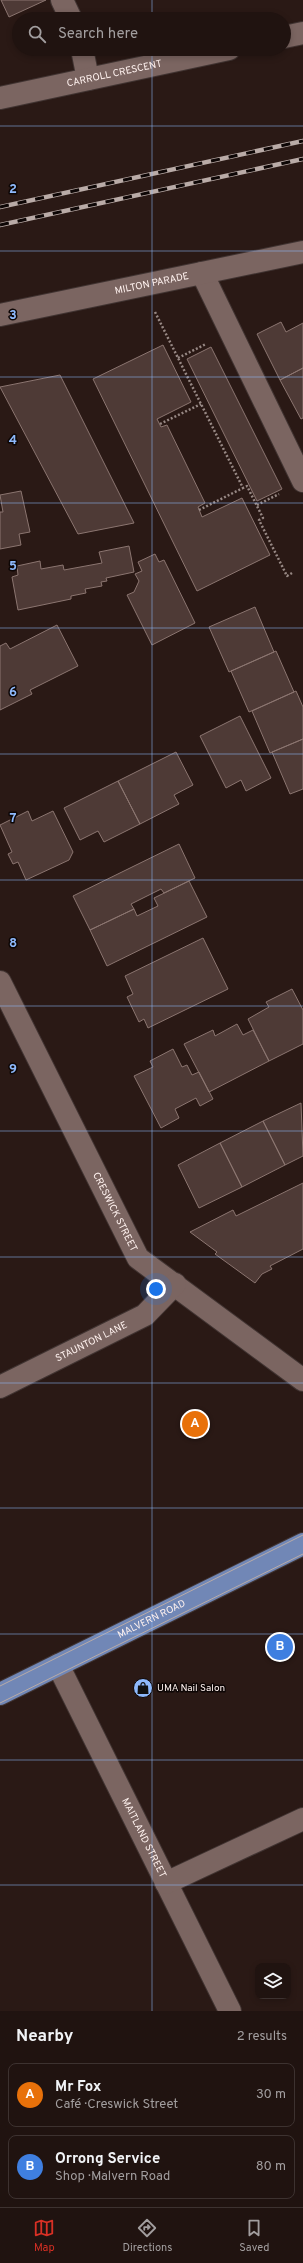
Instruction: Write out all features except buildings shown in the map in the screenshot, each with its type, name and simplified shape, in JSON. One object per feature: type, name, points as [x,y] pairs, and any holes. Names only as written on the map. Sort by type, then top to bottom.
[{"type":"main road","name":"MALVERN ROAD","points":[[0,1694],[303,1544]]},
{"type":"street","points":[[62,0],[68,12]]},
{"type":"street","points":[[291,36],[303,33]]},
{"type":"street","points":[[83,56],[88,79]]},
{"type":"street","name":"CARROLL CRESCENT","points":[[0,98],[196,56]]},
{"type":"street","name":"MILTON PARADE","points":[[0,315],[303,252]]},
{"type":"street","points":[[202,273],[303,481]]},
{"type":"street","name":"CRESWICK STREET","points":[[0,982],[138,1258],[303,1380]]},
{"type":"street","name":"STAUNTON LANE","points":[[0,1387],[146,1315],[175,1284]]},
{"type":"street","name":"MAITLAND STREET","points":[[58,1665],[230,2011]]},
{"type":"street","points":[[166,1884],[303,1819]]},
{"type":"path","points":[[155,312],[243,488]]},
{"type":"path","points":[[160,424],[201,404]]},
{"type":"path","points":[[199,510],[247,486],[263,518],[259,520],[287,576],[292,574]]},
{"type":"tram line","points":[[0,1686],[303,1535]]},
{"type":"tram line","points":[[0,1703],[303,1554]]},
{"type":"railway","points":[[0,207],[303,141]]},
{"type":"railway","points":[[0,225],[303,159]]},
{"type":"place","name":"Mr Fox","points":[[195,1424]]},
{"type":"place","name":"Orrong Service","points":[[280,1647]]},
{"type":"place","name":"UMA Nail Salon","points":[[143,1688]]}]
